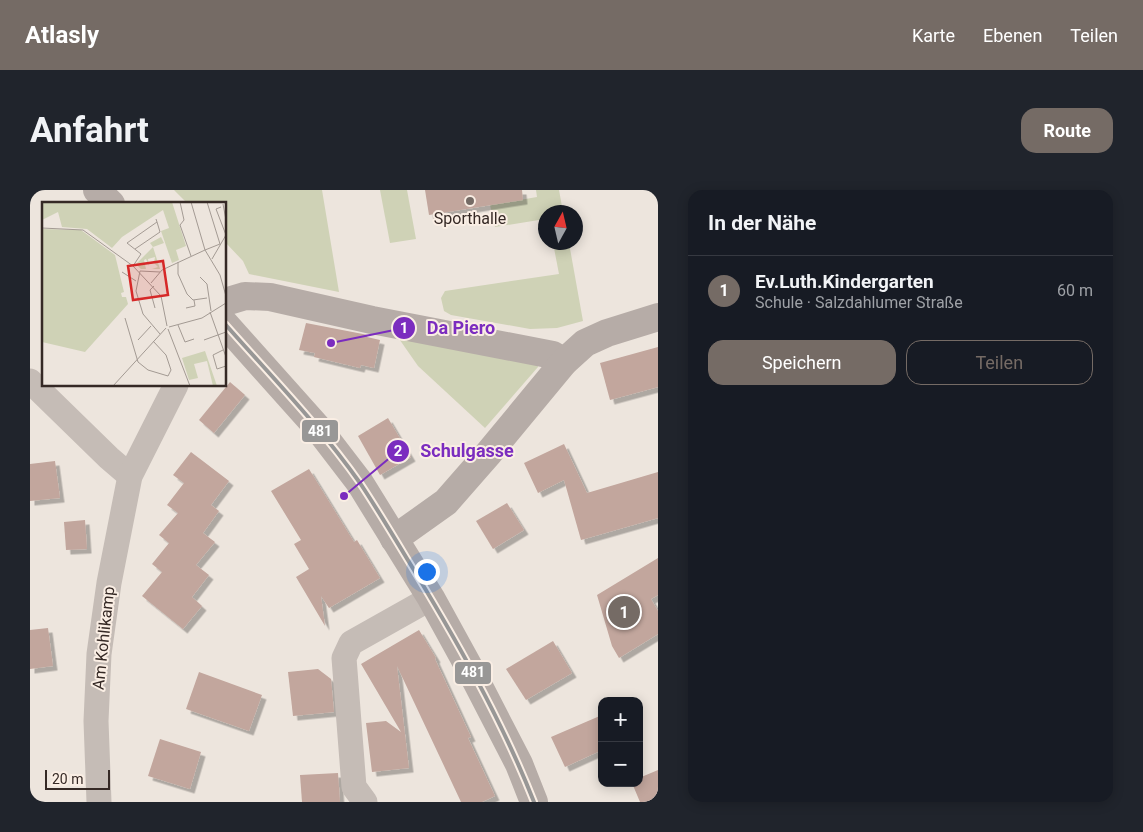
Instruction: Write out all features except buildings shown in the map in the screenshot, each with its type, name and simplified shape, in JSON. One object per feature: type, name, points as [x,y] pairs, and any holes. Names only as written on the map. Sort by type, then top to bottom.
[{"type":"main road","points":[[226,302],[245,296],[270,298],[554,355],[564,362]]},
{"type":"main road","points":[[394,539],[446,502],[564,362],[585,343],[607,333],[658,317]]},
{"type":"main road","points":[[226,325],[343,459],[360,483],[431,598],[519,764],[534,802]]},
{"type":"street","points":[[30,381],[130,476]]},
{"type":"street","name":"Am Kohlikamp","points":[[99,802],[96,721],[99,654],[108,582],[130,476],[175,386]]},
{"type":"street","points":[[365,802],[354,787],[344,658],[351,643],[431,598]]},
{"type":"green space","points":[[174,190],[322,190],[339,292],[249,274],[243,261],[226,243],[226,202],[186,202]]},
{"type":"green space","points":[[380,190],[407,190],[416,239],[390,243]]},
{"type":"green space","points":[[536,190],[559,190],[562,205],[538,205],[538,220],[495,227],[490,205],[537,197]]},
{"type":"green space","points":[[554,250],[570,250],[583,321],[557,328],[530,329],[451,315],[444,311],[441,298],[445,291],[559,274]]},
{"type":"green space","points":[[395,333],[537,361],[538,367],[485,428],[418,366]]},
{"type":"transit line","name":"481","points":[[226,325],[312,421],[366,492],[424,586],[475,677],[507,739],[534,802]]},
{"type":"place","name":"Sporthalle","points":[[470,201]]},
{"type":"place","name":"Da Piero","points":[[331,343]]},
{"type":"place","name":"Schulgasse","points":[[344,496]]},
{"type":"place","name":"Ev.Luth.Kindergarten","points":[[624,612]]}]
